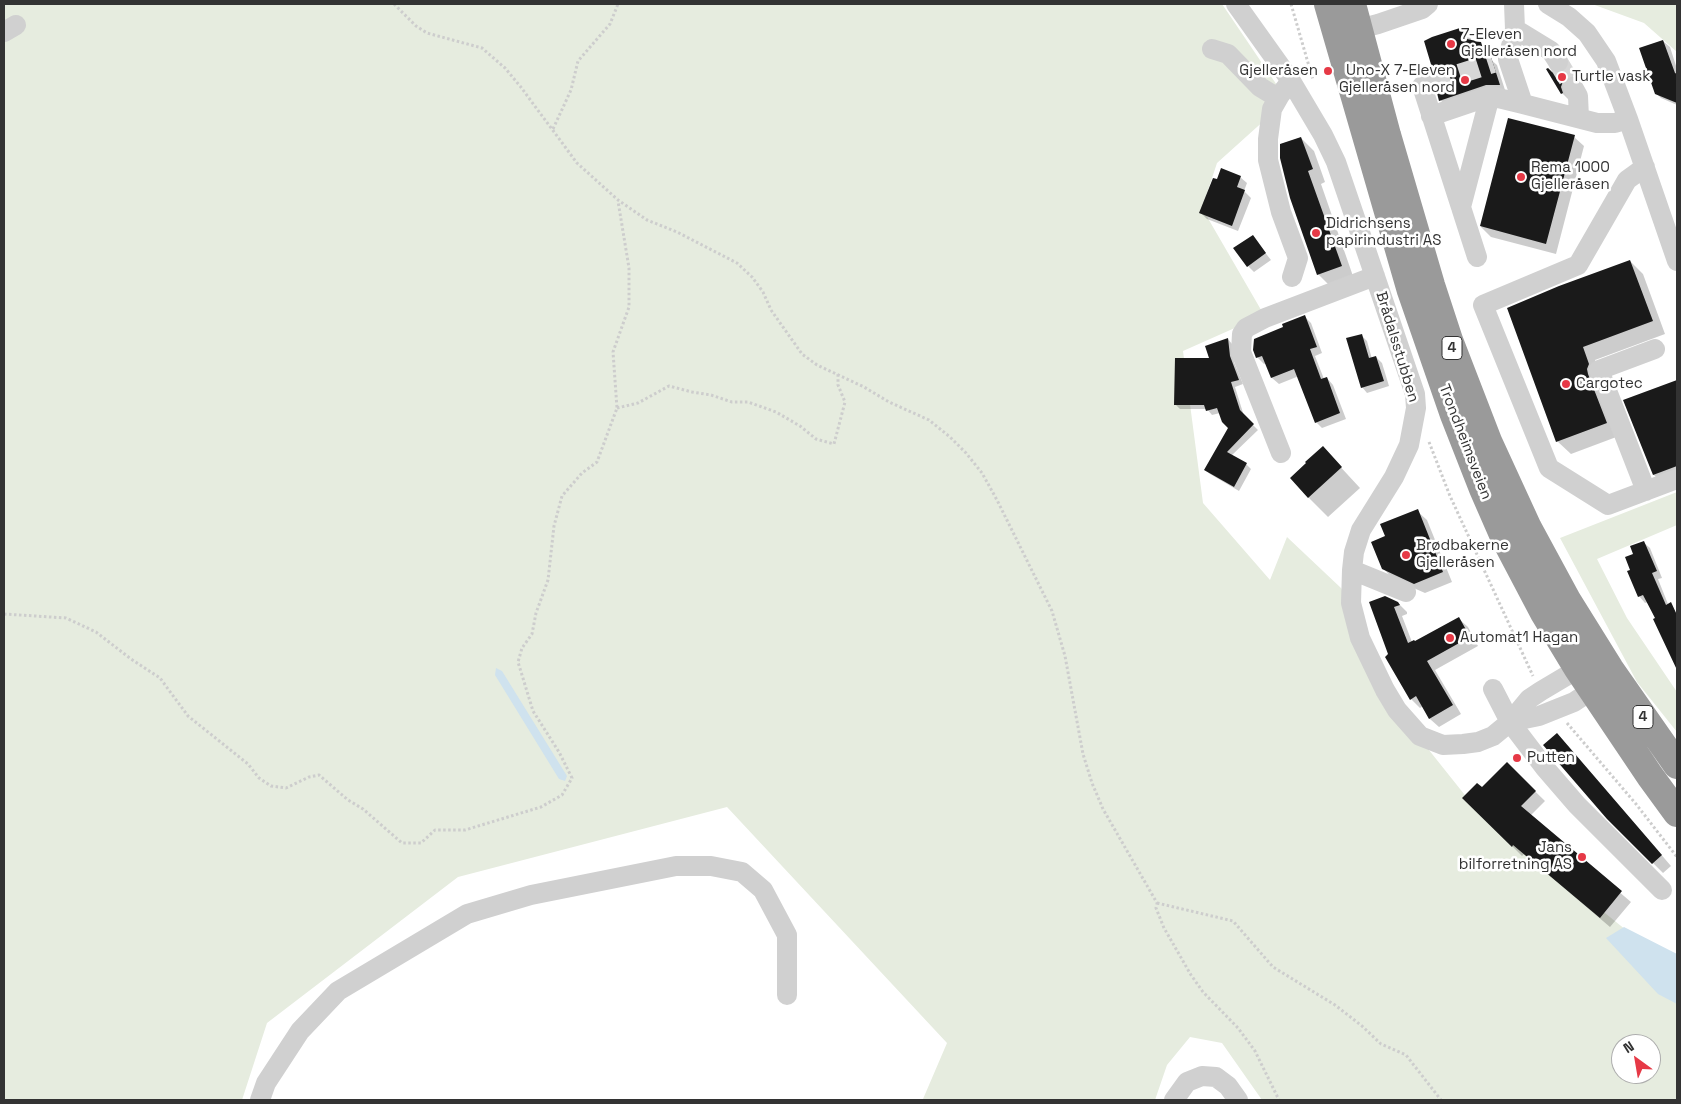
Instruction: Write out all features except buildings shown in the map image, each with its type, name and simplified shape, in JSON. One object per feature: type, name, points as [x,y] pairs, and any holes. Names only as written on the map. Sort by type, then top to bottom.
[{"type":"highway","name":"Trondheimsveien","points":[[1344,12],[1431,285],[1488,441],[1532,536],[1567,600],[1610,668],[1677,765]]},
{"type":"highway","name":"Trondheimsveien","points":[[1344,12],[1397,246],[1429,344],[1466,447],[1504,537],[1544,614],[1585,679],[1677,813]]},
{"type":"street","name":"Brådalsstubben","points":[[1236,4],[1291,81],[1323,134],[1336,162],[1415,394],[1416,408],[1406,454],[1362,530],[1354,552],[1352,570],[1351,602],[1360,638],[1397,710],[1420,736],[1434,742],[1443,745],[1478,742],[1493,736],[1510,722],[1529,699],[1610,668]]},
{"type":"street","points":[[1344,12],[1422,10],[1428,4]]},
{"type":"street","points":[[1514,4],[1515,29],[1500,61],[1523,104]]},
{"type":"street","points":[[1548,4],[1568,17],[1587,33],[1606,61],[1644,167],[1673,233],[1677,261]]},
{"type":"street","points":[[1515,29],[1554,56]]},
{"type":"street","points":[[1212,49],[1228,54],[1260,87],[1278,98]]},
{"type":"street","points":[[1291,81],[1272,109],[1268,139],[1268,160],[1281,212],[1298,258],[1292,277]]},
{"type":"street","points":[[1431,83],[1422,86],[1477,257]]},
{"type":"street","points":[[1575,92],[1579,118]]},
{"type":"street","points":[[1431,116],[1490,96],[1597,123],[1615,123],[1628,119]]},
{"type":"street","points":[[1461,207],[1490,96]]},
{"type":"street","points":[[1644,167],[1628,180],[1578,265],[1483,305],[1548,468],[1608,505],[1677,479]]},
{"type":"street","name":"Brådalsstubben","points":[[1281,453],[1242,352],[1242,334],[1246,328],[1265,318],[1375,276]]},
{"type":"street","points":[[1646,491],[1599,370],[1655,349]]},
{"type":"street","points":[[1352,570],[1406,592]]},
{"type":"street","name":"Brådalsstubben","points":[[1510,722],[1547,713],[1574,702],[1585,679]]},
{"type":"street","points":[[1493,688],[1510,722],[1528,748],[1577,806],[1662,890]]},
{"type":"street","points":[[260,1100],[266,1083],[300,1031],[338,991],[468,914],[531,896],[676,866],[711,866],[742,872],[763,890],[787,935],[787,995]]},
{"type":"street","points":[[1174,1100],[1187,1082],[1202,1076],[1216,1077],[1228,1086],[1238,1100]]},
{"type":"path","points":[[394,4],[416,26],[427,33],[482,48],[506,68],[577,163],[618,200],[647,220],[677,232],[737,263],[752,277],[763,292],[771,310],[802,354],[817,365],[929,420],[966,453],[982,474],[997,500],[1052,611],[1065,656],[1083,754],[1092,784],[1103,809],[1157,903],[1156,908],[1164,928],[1191,975],[1203,992],[1238,1028],[1255,1051],[1279,1100]]},
{"type":"path","points":[[553,129],[571,90],[578,61],[610,24],[618,4]]},
{"type":"path","points":[[4,614],[66,618],[96,632],[160,678],[188,716],[248,764],[259,778],[271,786],[286,788],[294,783],[318,775],[348,800],[363,809],[402,843],[421,843],[435,830],[465,830],[541,807],[562,795],[572,778],[533,710],[518,662],[522,648],[532,634],[536,612],[548,580],[554,526],[562,496],[582,473],[597,462],[617,408],[613,352],[629,307],[629,268],[618,200]]},
{"type":"path","points":[[617,408],[638,403],[669,386],[711,395],[732,402],[748,402],[776,412],[800,426],[816,440],[834,444],[845,402],[838,385],[838,374]]},
{"type":"path","points":[[1562,717],[1636,804],[1677,857]]},
{"type":"path","points":[[1157,903],[1233,921],[1273,966],[1335,1005],[1381,1044],[1406,1055],[1440,1100]]},
{"type":"shaded area","points":[[4,4],[1222,4],[1287,100],[1217,163],[1202,208],[1264,315],[1183,351],[1203,503],[1270,580],[1287,537],[1341,588],[1409,725],[1476,809],[1657,955],[1677,955],[1677,1100],[1262,1100],[1222,1043],[1190,1037],[1167,1065],[1155,1100],[924,1100],[947,1043],[727,807],[458,877],[267,1023],[242,1100],[4,1100]]},
{"type":"shaded area","points":[[1592,4],[1677,4],[1677,52],[1644,23]]},
{"type":"shaded area","points":[[1677,492],[1677,525],[1597,559],[1627,618],[1677,692],[1677,732],[1637,682],[1560,538]]},
{"type":"water","points":[[496,668],[502,671],[567,776],[565,781],[559,779],[495,675]]},
{"type":"water","points":[[1624,927],[1677,954],[1677,1004],[1658,994],[1606,938]]},
{"type":"tunnel","points":[[1558,62],[1573,87]]},
{"type":"tunnel","points":[[1431,83],[1493,63]]},
{"type":"place","name":"7-Eleven Gjelleråsen nord","points":[[1451,44]]},
{"type":"place","name":"Gjelleråsen","points":[[1328,71]]},
{"type":"place","name":"Turtle vask","points":[[1562,77]]},
{"type":"place","name":"Uno-X 7-Eleven Gjelleråsen nord","points":[[1465,80]]},
{"type":"place","name":"Rema 1000 Gjelleråsen","points":[[1521,177]]},
{"type":"place","name":"Didrichsens papirindustri AS","points":[[1316,233]]},
{"type":"place","name":"Cargotec","points":[[1566,384]]},
{"type":"place","name":"Brødbakerne Gjelleråsen","points":[[1406,555]]},
{"type":"place","name":"Automat1 Hagan","points":[[1450,638]]},
{"type":"place","name":"Putten","points":[[1517,758]]},
{"type":"place","name":"Jans bilforretning AS","points":[[1582,857]]}]
